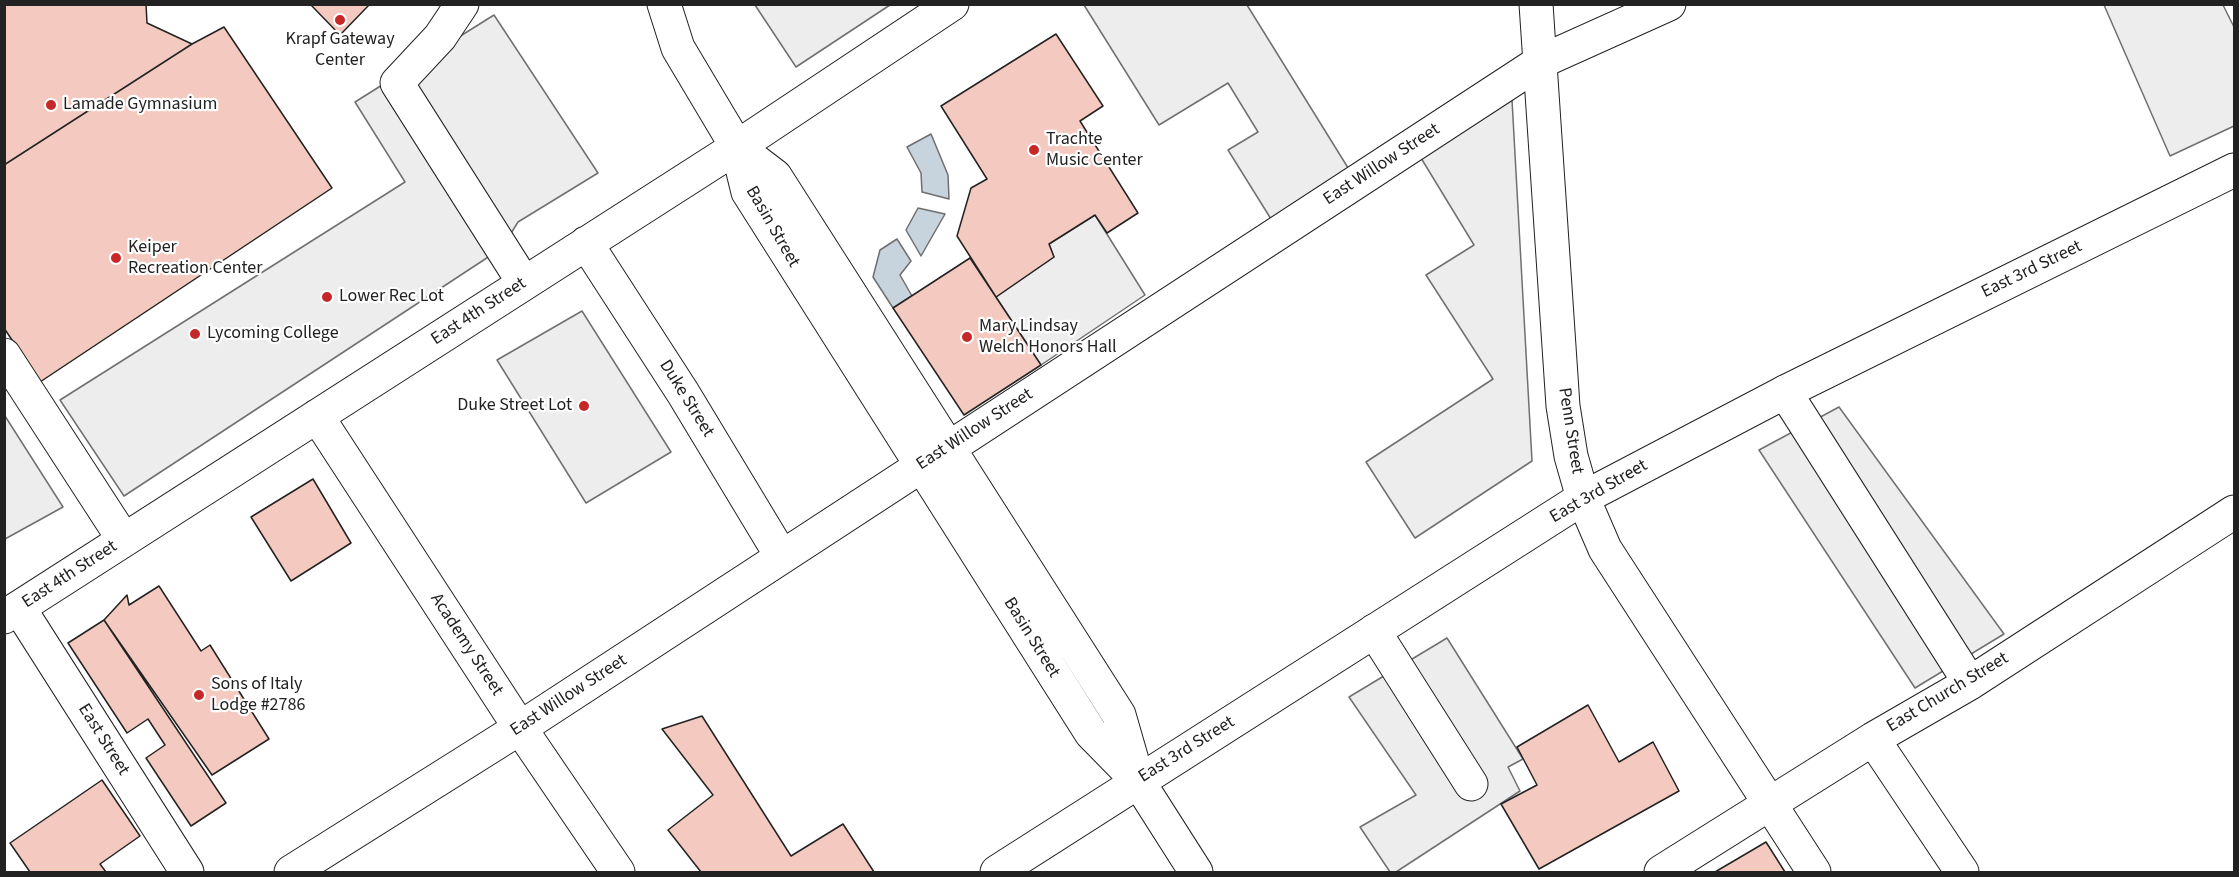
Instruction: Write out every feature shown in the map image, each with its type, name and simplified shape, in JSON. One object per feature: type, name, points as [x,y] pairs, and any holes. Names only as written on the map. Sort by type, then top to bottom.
[{"type":"street","points":[[462,4],[440,37],[397,83],[524,283]]},
{"type":"street","points":[[664,4],[678,48],[737,147]]},
{"type":"street","name":"East 4th Street","points":[[12,612],[737,147],[951,4]]},
{"type":"street","name":"Penn Street","points":[[1536,4],[1563,406],[1571,456],[1583,498],[1605,549],[1814,873]]},
{"type":"street","name":"East Willow Street","points":[[291,873],[520,728],[1540,62],[1669,4]]},
{"type":"street","name":"Basin Street","points":[[737,147],[775,176],[1119,715],[1138,781]]},
{"type":"street","name":"Basin Street","points":[[737,147],[748,192],[1091,733],[1138,781],[1196,873]]},
{"type":"street","name":"East 3rd Street","points":[[997,873],[1583,498],[1785,392],[2235,170]]},
{"type":"street","name":"Duke Street","points":[[586,243],[782,556]]},
{"type":"street","points":[[4,355],[124,540]]},
{"type":"street","points":[[1785,392],[1970,683]]},
{"type":"street","name":"Academy Street","points":[[317,416],[520,728],[618,873]]},
{"type":"street","name":"East Church Street","points":[[1661,873],[1873,739],[1970,683],[2235,512]]},
{"type":"street","name":"East Street","points":[[12,612],[187,873]]},
{"type":"street","points":[[1374,631],[1471,784]]},
{"type":"street","points":[[1873,739],[1962,873]]},
{"type":"shaded area","points":[[755,5],[890,5],[796,67]]},
{"type":"shaded area","points":[[1084,5],[1247,5],[1350,171],[1271,219],[1228,150],[1258,132],[1228,83],[1159,125]]},
{"type":"shaded area","points":[[2104,5],[2223,5],[2234,27],[2234,126],[2170,156]]},
{"type":"shaded area","name":"Lower Rec Lot","points":[[494,15],[598,173],[518,222],[502,248],[124,496],[60,400],[405,182],[355,102]]},
{"type":"shaded area","points":[[1512,100],[1532,461],[1415,538],[1366,462],[1493,379],[1426,275],[1474,245],[1421,158]]},
{"type":"shaded area","points":[[931,134],[948,175],[949,199],[922,192],[921,173],[907,147]]},
{"type":"shaded area","points":[[918,208],[945,214],[921,256],[906,230]]},
{"type":"shaded area","points":[[1095,215],[1145,295],[1041,365],[996,297],[1054,257],[1049,244]]},
{"type":"shaded area","points":[[897,239],[911,261],[900,275],[912,296],[893,308],[873,277],[880,250]]},
{"type":"shaded area","name":"Duke Street Lot","points":[[582,311],[671,452],[586,503],[497,360]]},
{"type":"shaded area","points":[[1839,407],[2004,634],[1915,688],[1759,450]]},
{"type":"shaded area","points":[[5,416],[63,507],[4,539]]},
{"type":"shaded area","points":[[1447,638],[1523,759],[1508,767],[1520,791],[1396,872],[1390,872],[1360,827],[1416,795],[1349,697]]},
{"type":"building","name":"Lamade Gymnasium","points":[[4,4],[146,4],[147,23],[192,44],[4,165]]},
{"type":"building","name":"Krapf Gateway Center","points":[[310,4],[370,4],[340,35]]},
{"type":"building","name":"Keiper Recreation Center","points":[[224,27],[332,188],[40,382],[4,328],[4,165],[192,44]]},
{"type":"building","name":"Trachte Music Center","points":[[1056,34],[1103,106],[1080,121],[1138,213],[1107,233],[1095,215],[1049,244],[1054,257],[996,297],[957,236],[971,188],[987,179],[941,106]]},
{"type":"building","name":"Mary Lindsay Welch Honors Hall","points":[[970,258],[1041,365],[964,415],[893,308]]},
{"type":"building","points":[[313,479],[351,543],[291,581],[251,517]]},
{"type":"building","name":"Sons of Italy Lodge #2786","points":[[159,586],[201,651],[210,645],[269,739],[212,775],[104,620],[127,595],[129,605]]},
{"type":"building","points":[[104,620],[226,803],[191,826],[146,758],[165,745],[148,719],[127,733],[68,643]]},
{"type":"building","points":[[1588,705],[1619,762],[1653,742],[1679,791],[1539,869],[1501,804],[1537,785],[1517,747]]},
{"type":"building","points":[[702,716],[791,856],[843,824],[874,872],[701,872],[668,830],[713,795],[662,729]]},
{"type":"building","points":[[102,780],[140,836],[100,864],[106,872],[30,872],[10,843]]},
{"type":"building","points":[[1766,842],[1785,872],[1715,872]]},
{"type":"place","name":"Krapf Gateway Center","points":[[340,20]]},
{"type":"place","name":"Lamade Gymnasium","points":[[51,105]]},
{"type":"place","name":"Trachte Music Center","points":[[1034,150]]},
{"type":"place","name":"Keiper Recreation Center","points":[[116,258]]},
{"type":"place","name":"Lower Rec Lot","points":[[327,297]]},
{"type":"place","name":"Lycoming College","points":[[195,334]]},
{"type":"place","name":"Mary Lindsay Welch Honors Hall","points":[[967,337]]},
{"type":"place","name":"Duke Street Lot","points":[[584,406]]},
{"type":"place","name":"Sons of Italy Lodge #2786","points":[[199,695]]}]
